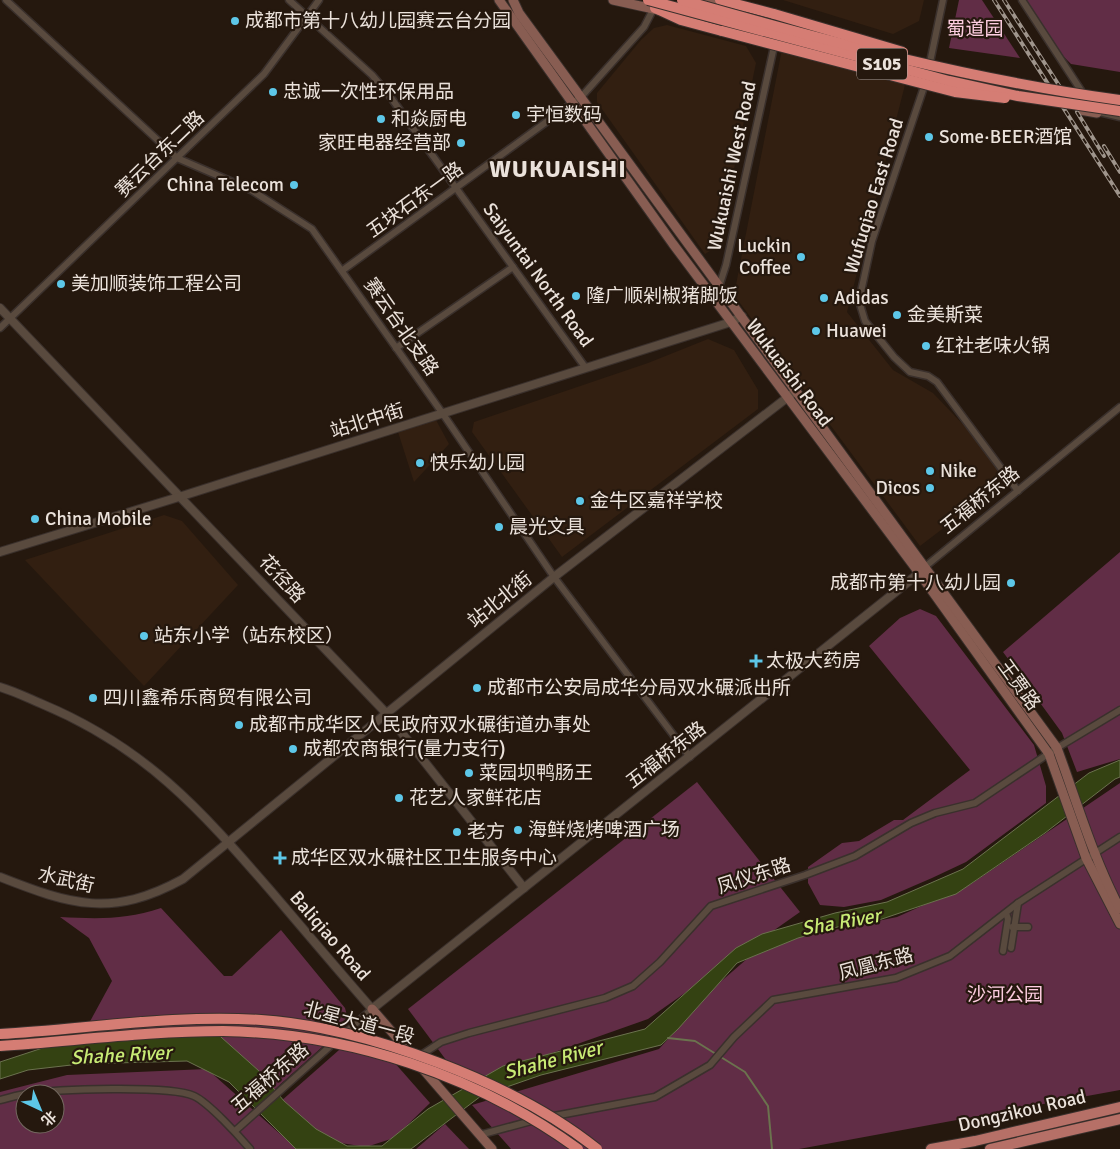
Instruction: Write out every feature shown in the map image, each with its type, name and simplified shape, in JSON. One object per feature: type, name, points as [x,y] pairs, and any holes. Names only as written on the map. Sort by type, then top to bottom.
[{"type":"highway","name":"S105","points":[[682,0],[886,56],[1029,85],[1072,90],[1120,100]]},
{"type":"highway","points":[[720,0],[774,14],[888,49],[1029,85]]},
{"type":"highway","points":[[653,3],[681,20],[955,92],[1002,99],[1018,96]]},
{"type":"highway","name":"S105","points":[[653,3],[866,60],[1018,96],[1120,111]]},
{"type":"highway","points":[[1072,90],[1120,95]]},
{"type":"highway","name":"北星大道一段","points":[[0,1034],[211,1020],[259,1020],[332,1029],[382,1044],[467,1074],[564,1125],[597,1149]]},
{"type":"highway","name":"北星大道一段","points":[[0,1046],[222,1032],[277,1034],[317,1039],[402,1060],[485,1092],[530,1117],[578,1149]]},
{"type":"main road","name":"Wukuaishi Road","points":[[499,0],[731,322],[918,571]]},
{"type":"main road","name":"Wukuaishi Road","points":[[513,0],[519,12],[926,566],[1057,748],[1084,826],[1120,909]]},
{"type":"main road","points":[[614,0],[653,3],[926,84],[1051,104]]},
{"type":"main road","points":[[703,0],[930,64]]},
{"type":"main road","points":[[1068,107],[1097,113]]},
{"type":"main road","name":"王贾路","points":[[918,571],[1049,754],[1086,858],[1120,924]]},
{"type":"main road","name":"Baliqiao Road","points":[[372,1009],[492,1149]]},
{"type":"main road","name":"Dongzikou Road","points":[[931,1149],[975,1141],[1120,1106]]},
{"type":"main road","name":"Dongzikou Road","points":[[990,1149],[1120,1119]]},
{"type":"street","name":"赛云台北支路","points":[[6,0],[177,158],[251,190],[312,228],[443,414],[554,577],[690,757]]},
{"type":"street","name":"Saiyuntai North Road","points":[[289,0],[372,75],[514,266],[585,367]]},
{"type":"street","name":"赛云台东二路","points":[[0,328],[264,74],[319,0]]},
{"type":"street","name":"Wufuqiao East Road","points":[[943,0],[926,84],[872,241],[859,301],[865,321],[880,340],[910,372],[937,382],[1018,490]]},
{"type":"street","points":[[1022,0],[1072,90],[1097,113],[1120,117]]},
{"type":"street","name":"五块石东一路","points":[[343,270],[582,96],[644,26],[653,3]]},
{"type":"street","name":"Wukuaishi West Road","points":[[715,299],[720,285],[775,39]]},
{"type":"street","points":[[930,64],[1043,83]]},
{"type":"street","points":[[396,348],[514,266]]},
{"type":"street","name":"花径路","points":[[0,308],[182,496],[387,714],[524,888]]},
{"type":"street","name":"站北中街","points":[[0,552],[443,414],[585,367],[731,322],[742,316]]},
{"type":"street","name":"站北北街","points":[[228,841],[554,577],[797,390]]},
{"type":"street","name":"五福桥东路","points":[[235,1131],[372,1009],[690,757],[1120,407]]},
{"type":"street","name":"Baliqiao Road","points":[[0,687],[66,712],[106,735],[151,766],[228,841],[372,1009]]},
{"type":"street","name":"凤仪东路","points":[[415,1059],[450,1039],[605,998],[633,986],[660,962],[711,906],[855,856],[911,823],[975,803],[1057,748],[1120,710]]},
{"type":"street","name":"凤凰东路","points":[[476,1132],[483,1134],[532,1120],[655,1097],[710,1065],[734,1037],[772,1000],[896,978],[950,956],[1018,903],[1120,837]]},
{"type":"street","name":"水武街","points":[[0,877],[72,902],[102,905],[129,902],[159,893],[183,879],[228,841]]},
{"type":"street","points":[[1012,948],[1018,903]]},
{"type":"street","points":[[1003,951],[1006,913]]},
{"type":"street","points":[[1006,927],[1028,927]]},
{"type":"street","points":[[0,1100],[27,1094],[66,1090],[171,1090],[195,1096],[235,1131],[250,1149]]},
{"type":"shaded area","points":[[783,0],[924,0],[919,21],[893,34]]},
{"type":"shaded area","points":[[667,25],[746,46],[756,63],[718,246],[705,254],[597,102],[597,93],[641,40],[654,28]]},
{"type":"shaded area","points":[[783,44],[906,81],[847,312],[893,370],[933,393],[1012,476],[920,546],[734,295]]},
{"type":"shaded area","name":"金牛区嘉祥学校","points":[[708,339],[734,350],[758,390],[758,409],[562,557],[472,432],[474,422],[648,363]]},
{"type":"shaded area","name":"快乐幼儿园","points":[[436,420],[449,444],[414,482],[398,432]]},
{"type":"shaded area","name":"站东小学（站东校区）","points":[[164,515],[182,521],[238,585],[144,686],[25,560]]},
{"type":"green space","name":"蜀道园","points":[[959,0],[982,0],[1020,58],[949,48]]},
{"type":"green space","points":[[1025,0],[1120,0],[1120,72],[1071,64],[1057,50]]},
{"type":"green space","points":[[1120,552],[1120,759],[1077,772],[1062,733],[1003,652]]},
{"type":"green space","points":[[920,609],[936,616],[1034,745],[1046,786],[1046,803],[966,862],[932,878],[881,900],[844,907],[820,905],[808,883],[808,867],[842,843],[859,841],[894,820],[903,820],[970,770],[869,646],[900,618]]},
{"type":"green space","points":[[697,782],[800,912],[648,1019],[464,1084],[408,1009]]},
{"type":"green space","name":"沙河公园","points":[[1120,783],[1120,1090],[799,1149],[511,1149],[472,1105],[659,1049],[718,984],[748,958],[800,937],[897,917],[971,884]]},
{"type":"green space","points":[[161,908],[224,976],[232,976],[281,930],[345,1008],[349,1023],[274,1090],[224,1053],[75,1049],[112,981],[89,938],[60,917],[123,917]]},
{"type":"green space","points":[[364,1028],[430,1103],[394,1138],[366,1147],[341,1143],[312,1133],[280,1102]]},
{"type":"green space","points":[[207,1069],[297,1149],[0,1149],[0,1092],[15,1088],[15,1134],[65,1134],[65,1084],[32,1084],[67,1075]]},
{"type":"green space","points":[[445,1124],[469,1149],[416,1149]]},
{"type":"water","points":[[1120,760],[1120,777],[1045,833],[956,894],[873,922],[841,926],[798,938],[737,963],[678,1029],[661,1045],[541,1075],[481,1096],[411,1149],[296,1149],[229,1082],[187,1061],[80,1064],[28,1070],[0,1079],[0,1062],[79,1036],[212,1029],[259,1071],[284,1101],[316,1129],[347,1146],[382,1146],[428,1109],[503,1066],[645,1029],[736,948],[762,934],[835,913],[887,902],[963,869],[1089,773]]},
{"type":"waterway","points":[[668,1038],[695,1041],[745,1072],[768,1106],[772,1149]]},
{"type":"railway","points":[[994,0],[1120,196]]},
{"type":"railway","points":[[1004,0],[1071,104]]},
{"type":"railway","points":[[1077,112],[1104,156]]},
{"type":"railway","points":[[1104,146],[1120,172]]},
{"type":"place","name":"成都市第十八幼儿园赛云台分园","points":[[235,21]]},
{"type":"place","name":"忠诚一次性环保用品","points":[[273,92]]},
{"type":"place","name":"宇恒数码","points":[[516,115]]},
{"type":"place","name":"和焱厨电","points":[[381,119]]},
{"type":"place","name":"Some·BEER酒馆","points":[[929,137]]},
{"type":"place","name":"家旺电器经营部","points":[[461,143]]},
{"type":"place","name":"China Telecom","points":[[294,185]]},
{"type":"place","name":"Luckin Coffee","points":[[801,257]]},
{"type":"place","name":"美加顺装饰工程公司","points":[[61,284]]},
{"type":"place","name":"隆广顺剁椒猪脚饭","points":[[576,296]]},
{"type":"place","name":"Adidas","points":[[824,298]]},
{"type":"place","name":"金美斯菜","points":[[897,315]]},
{"type":"place","name":"Huawei","points":[[816,331]]},
{"type":"place","name":"红社老味火锅","points":[[926,346]]},
{"type":"place","name":"快乐幼儿园","points":[[420,463]]},
{"type":"place","name":"Nike","points":[[930,471]]},
{"type":"place","name":"Dicos","points":[[930,488]]},
{"type":"place","name":"金牛区嘉祥学校","points":[[580,501]]},
{"type":"place","name":"China Mobile","points":[[35,519]]},
{"type":"place","name":"晨光文具","points":[[499,527]]},
{"type":"place","name":"成都市第十八幼儿园","points":[[1011,583]]},
{"type":"place","name":"站东小学（站东校区）","points":[[144,636]]},
{"type":"place","name":"太极大药房","points":[[756,661]]},
{"type":"place","name":"成都市公安局成华分局双水碾派出所","points":[[477,688]]},
{"type":"place","name":"四川鑫希乐商贸有限公司","points":[[93,698]]},
{"type":"place","name":"成都市成华区人民政府双水碾街道办事处","points":[[239,725]]},
{"type":"place","name":"成都农商银行(量力支行)","points":[[293,749]]},
{"type":"place","name":"菜园坝鸭肠王","points":[[469,773]]},
{"type":"place","name":"花艺人家鲜花店","points":[[399,798]]},
{"type":"place","name":"海鲜烧烤啤酒广场","points":[[518,830]]},
{"type":"place","name":"老方","points":[[457,832]]},
{"type":"place","name":"成华区双水碾社区卫生服务中心","points":[[280,858]]},
{"type":"district","name":"WUKUAISHI","points":[[558,169]]},
{"type":"water label","name":"Sha River","points":[[841,922]]},
{"type":"water label","name":"Shahe River","points":[[121,1055]]},
{"type":"water label","name":"Shahe River","points":[[553,1060]]}]
